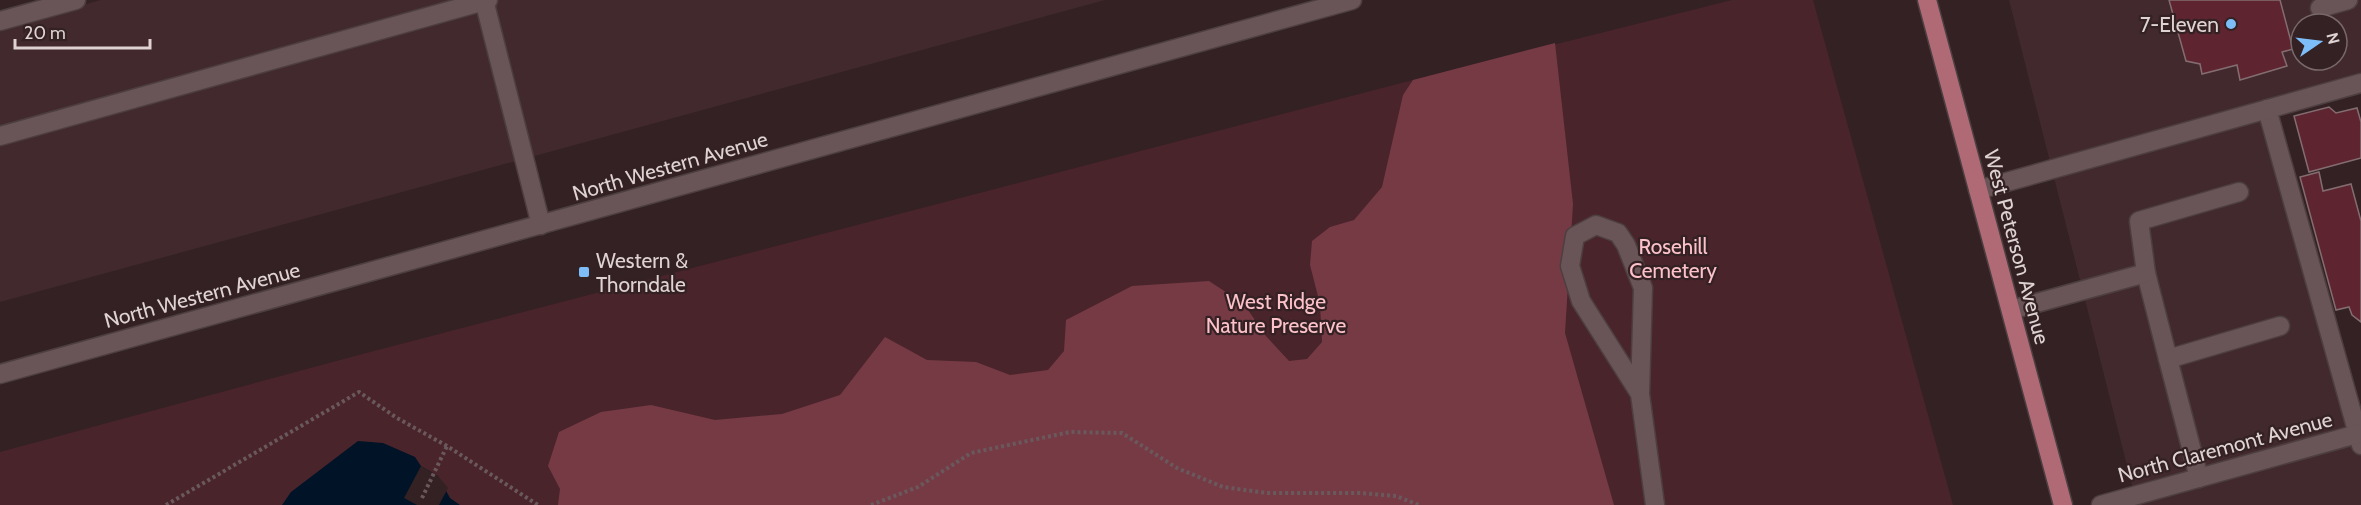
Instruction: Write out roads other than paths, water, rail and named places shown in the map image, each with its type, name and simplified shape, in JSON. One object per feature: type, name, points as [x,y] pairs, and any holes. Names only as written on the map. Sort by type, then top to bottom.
[{"type":"main road","points":[[0,21],[76,0]]},
{"type":"main road","points":[[0,136],[485,0],[542,225]]},
{"type":"main road","name":"North Western Avenue","points":[[0,374],[1352,0]]},
{"type":"main road","name":"West Peterson Avenue","points":[[1927,0],[2063,505]]},
{"type":"main road","points":[[2320,8],[2348,0]]},
{"type":"main road","points":[[1978,190],[2361,83]]},
{"type":"main road","points":[[2268,109],[2360,437]]},
{"type":"main road","points":[[2199,478],[2146,273],[2139,221],[2239,192]]},
{"type":"main road","points":[[1640,394],[1581,301],[1570,266],[1575,236],[1596,225],[1618,233],[1626,245],[1643,288],[1640,394],[1655,505]]},
{"type":"main road","points":[[2011,310],[2146,273]]},
{"type":"main road","points":[[2168,359],[2280,326]]},
{"type":"main road","name":"North Claremont Avenue","points":[[2101,505],[2360,437]]},
{"type":"water","points":[[358,441],[383,443],[415,457],[421,466],[438,476],[450,498],[460,505],[282,505],[291,492]]},
{"type":"place","name":"7-Eleven","points":[[2231,24]]},
{"type":"place","name":"Western & Thorndale","points":[[584,272]]},
{"type":"park label","name":"Rosehill Cemetery","points":[[1673,258]]},
{"type":"park label","name":"West Ridge Nature Preserve","points":[[1276,313]]}]
